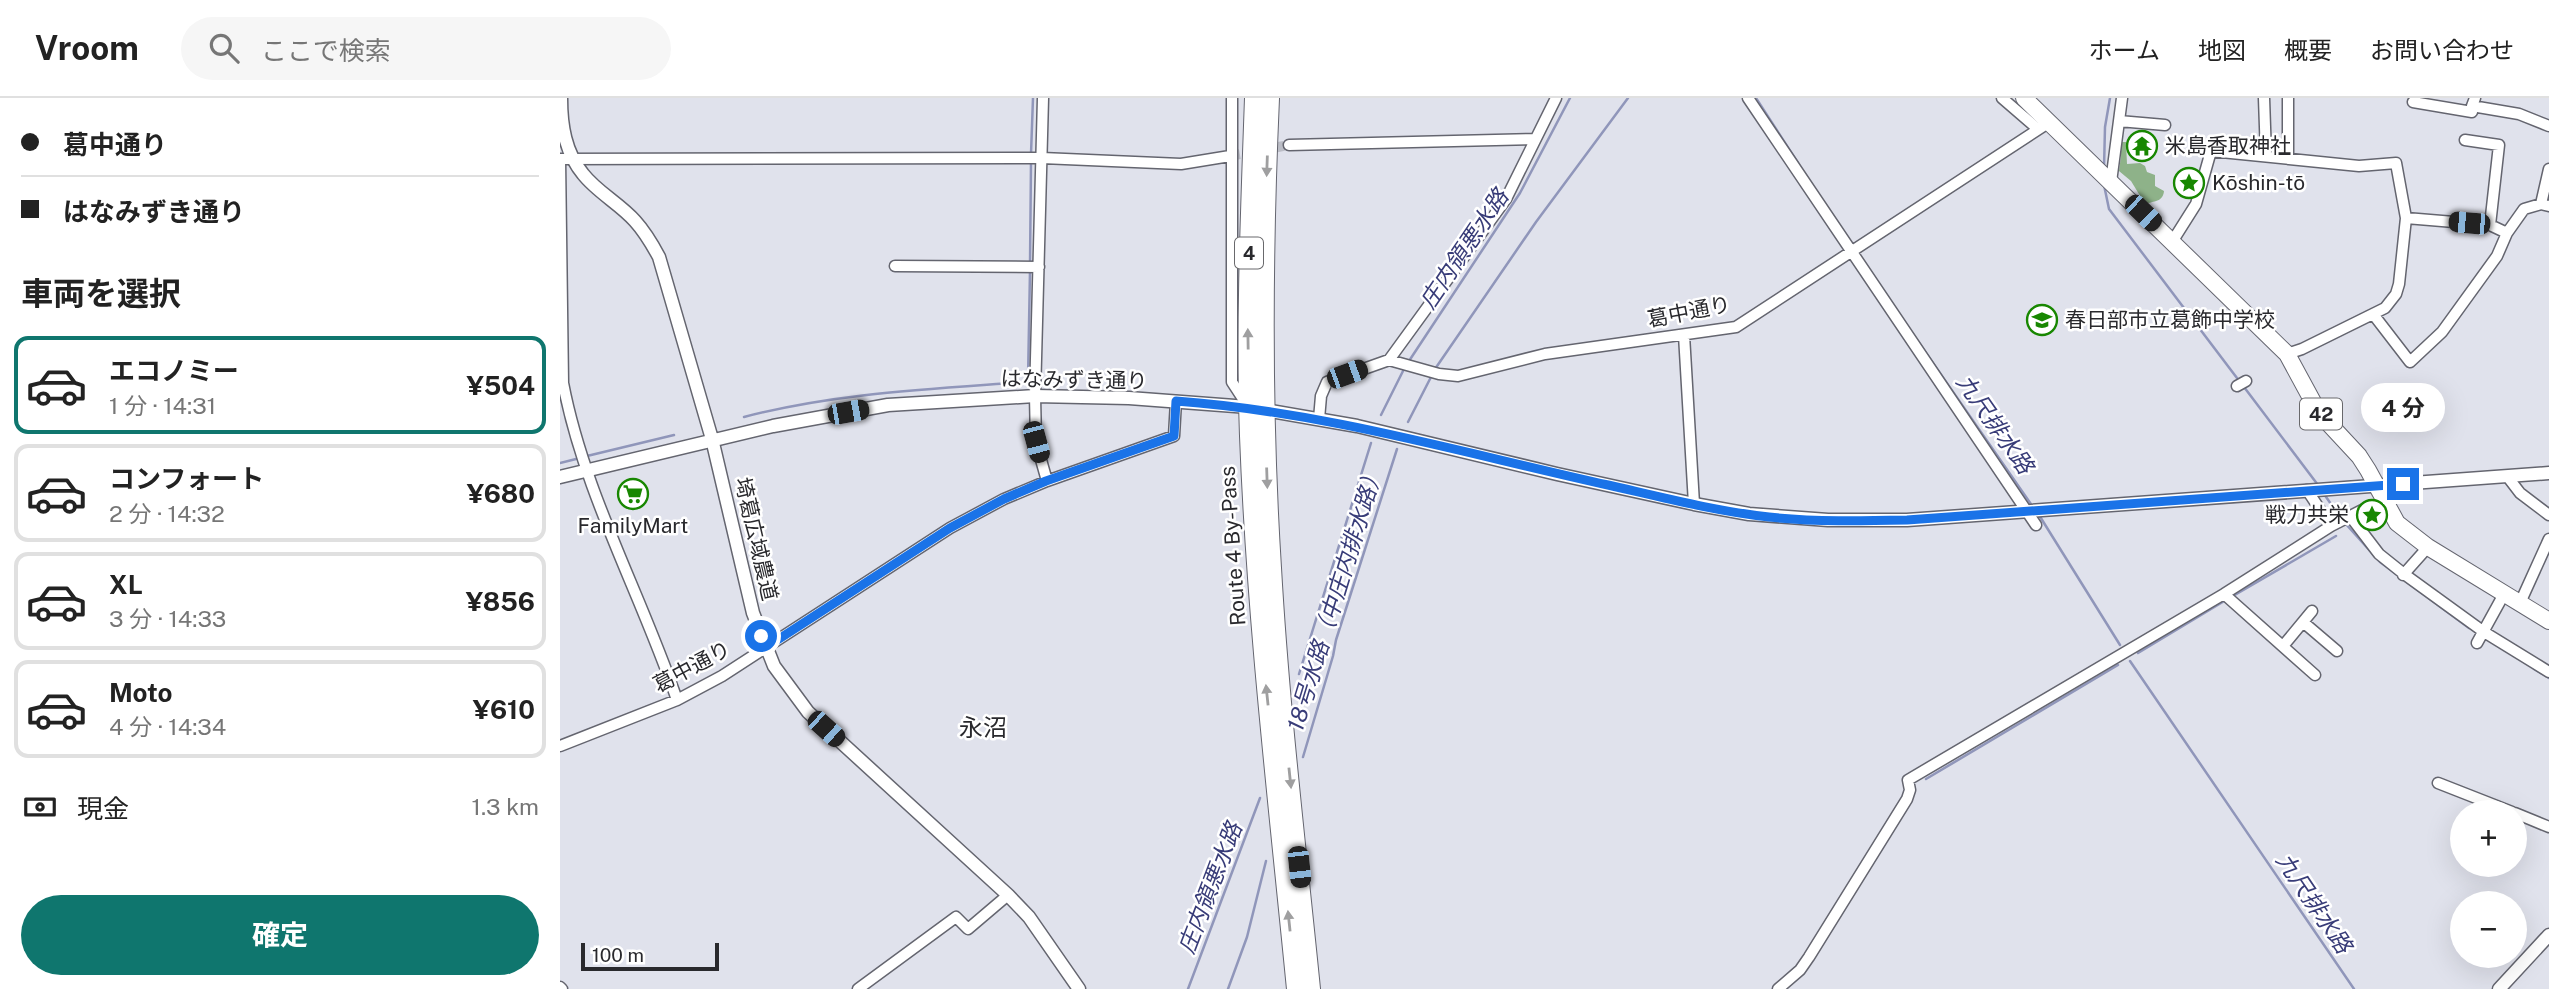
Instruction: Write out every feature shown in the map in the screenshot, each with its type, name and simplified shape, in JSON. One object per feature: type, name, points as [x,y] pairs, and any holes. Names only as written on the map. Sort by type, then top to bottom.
[{"type":"highway","name":"Route 4 By-Pass","points":[[1254,98],[1247,308],[1311,989]]},
{"type":"highway","name":"Route 4 By-Pass","points":[[1270,98],[1264,302],[1257,408],[1259,605],[1296,989]]},
{"type":"main road","name":"42","points":[[2024,98],[2043,126],[2092,164],[2287,354],[2319,413],[2359,456],[2397,523],[2428,547],[2549,621]]},
{"type":"street","name":"埼葛広域農道","points":[[561,98],[564,159],[635,221],[659,257],[712,439],[753,613],[765,648],[786,686],[808,712],[1030,917],[1079,989]]},
{"type":"street","points":[[1043,98],[1035,396],[1036,442],[1046,481]]},
{"type":"street","points":[[1232,98],[1230,156],[1233,382],[1257,408]]},
{"type":"street","points":[[1319,419],[1321,396],[1327,382],[1389,360],[1506,199],[1556,98]]},
{"type":"street","points":[[1748,98],[2036,525]]},
{"type":"street","points":[[2002,98],[2043,126]]},
{"type":"street","points":[[2110,182],[2122,98]]},
{"type":"street","points":[[2263,98],[2266,156]]},
{"type":"street","points":[[2288,98],[2288,158]]},
{"type":"street","points":[[2413,102],[2472,112],[2474,102],[2519,114],[2549,126]]},
{"type":"street","points":[[2119,121],[2165,125]]},
{"type":"street","name":"葛中通り","points":[[1389,360],[1439,374],[1458,376],[1545,354],[1736,327],[2043,126]]},
{"type":"street","points":[[1289,145],[1534,139]]},
{"type":"street","points":[[2465,140],[2499,145],[2490,225]]},
{"type":"street","points":[[2172,242],[2196,204],[2211,151],[2359,166],[2396,163],[2406,218],[2396,294],[2385,308],[2287,354]]},
{"type":"street","points":[[677,700],[586,466],[563,383],[561,325],[564,159],[1042,158],[1181,164],[1230,156]]},
{"type":"street","points":[[2373,314],[2410,362],[2442,332],[2497,256],[2507,233],[2524,209],[2545,205],[2549,169]]},
{"type":"street","points":[[2406,218],[2490,225],[2507,233]]},
{"type":"street","points":[[895,266],[1039,267]]},
{"type":"street","points":[[1684,335],[1694,504]]},
{"type":"street","name":"はなみずき通り","points":[[560,477],[586,466],[777,425],[888,405],[1035,396],[1129,398],[1257,408],[1389,432],[1694,504],[1771,517],[1828,520],[1907,520],[2549,472]]},
{"type":"street","name":"葛中通り","points":[[560,746],[677,700],[722,676],[950,528],[1004,499],[1046,481],[1170,438],[1176,432],[1176,401]]},
{"type":"street","points":[[2507,476],[2520,493],[2549,515]]},
{"type":"street","points":[[2307,490],[2379,554],[2481,637],[2549,672]]},
{"type":"street","points":[[1777,989],[1800,970],[1809,957],[1906,799],[1910,790],[1908,780],[2370,506]]},
{"type":"street","points":[[2520,603],[2546,557],[2549,539]]},
{"type":"street","points":[[2404,575],[2428,547]]},
{"type":"street","points":[[2224,594],[2315,675]]},
{"type":"street","points":[[2481,637],[2504,594]]},
{"type":"street","points":[[2283,646],[2312,611]]},
{"type":"street","points":[[2302,622],[2337,651]]},
{"type":"street","points":[[2438,783],[2480,800]]},
{"type":"street","points":[[2527,818],[2549,827]]},
{"type":"street","points":[[858,989],[956,918],[968,929],[1008,895]]},
{"type":"street","points":[[2499,989],[2549,934]]},
{"type":"green space","points":[[2126,142],[2127,164],[2140,163],[2145,166],[2147,172],[2155,175],[2155,186],[2164,191],[2160,199],[2145,204],[2131,181],[2119,171],[2119,146]]},
{"type":"waterway","points":[[1031,154],[1033,98]]},
{"type":"waterway","name":"庄内領悪水路","points":[[1409,361],[1520,193],[1570,98]]},
{"type":"waterway","name":"18号水路（中庄内排水路）","points":[[1435,369],[1536,222],[1628,98]]},
{"type":"waterway","name":"九尺排水路","points":[[1756,98],[1798,163]]},
{"type":"waterway","points":[[2104,168],[2105,127],[2110,98]]},
{"type":"waterway","points":[[1030,265],[1031,163]]},
{"type":"waterway","points":[[2104,185],[2109,209],[2240,382]]},
{"type":"waterway","points":[[744,417],[848,397],[1024,382],[1028,379],[1030,271]]},
{"type":"waterway","name":"九尺排水路","points":[[1919,343],[2033,507]]},
{"type":"waterway","name":"庄内領悪水路","points":[[1381,415],[1404,369]]},
{"type":"waterway","name":"18号水路（中庄内排水路）","points":[[1408,422],[1432,375]]},
{"type":"waterway","points":[[2244,387],[2318,485]]},
{"type":"waterway","points":[[587,456],[674,435]]},
{"type":"waterway","name":"庄内領悪水路","points":[[1299,674],[1371,443]]},
{"type":"waterway","name":"18号水路（中庄内排水路）","points":[[1303,757],[1336,640],[1397,449]]},
{"type":"waterway","points":[[560,463],[580,458]]},
{"type":"waterway","points":[[2324,494],[2340,517]]},
{"type":"waterway","name":"九尺排水路","points":[[2039,515],[2120,645]]},
{"type":"waterway","points":[[2344,522],[2380,562],[2399,576]]},
{"type":"waterway","points":[[2233,596],[2336,536]]},
{"type":"waterway","points":[[2404,580],[2469,628]]},
{"type":"waterway","points":[[2138,653],[2226,600]]},
{"type":"waterway","name":"九尺排水路","points":[[2130,661],[2354,989]]},
{"type":"waterway","points":[[1926,779],[2118,665]]},
{"type":"waterway","points":[[2534,669],[2549,678]]},
{"type":"waterway","name":"庄内領悪水路","points":[[1188,989],[1260,798]]},
{"type":"waterway","name":"18号水路（中庄内排水路）","points":[[1228,989],[1247,937],[1266,861]]},
{"type":"tunnel","points":[[1230,156],[1289,145]]},
{"type":"place","name":"米島香取神社","points":[[2142,146]]},
{"type":"place","name":"Kōshin-tō","points":[[2189,183]]},
{"type":"place","name":"春日部市立葛飾中学校","points":[[2042,320]]},
{"type":"place","name":"FamilyMart","points":[[633,494]]},
{"type":"place","name":"戦力共栄","points":[[2372,515]]},
{"type":"district","name":"永沼","points":[[983,728]]},
{"type":"route","points":[[761,636],[765,648],[950,528],[1004,499],[1046,481],[1174,436],[1176,401],[1248,407],[1389,432],[1557,474],[1694,504],[1771,517],[1907,520],[2403,484]]}]
